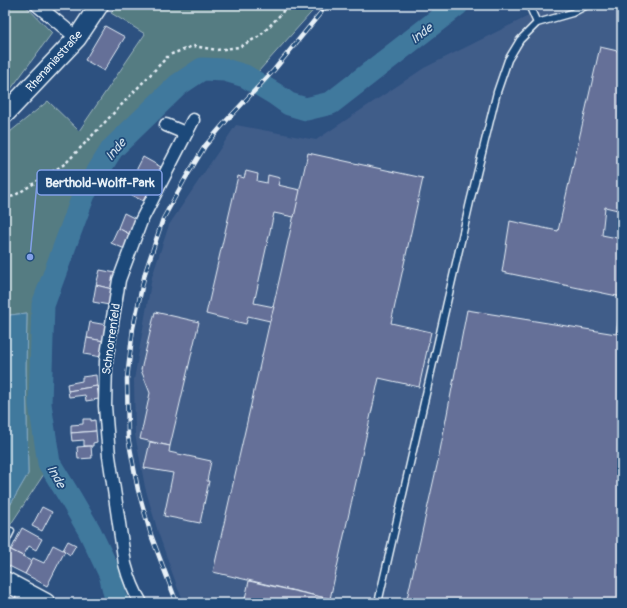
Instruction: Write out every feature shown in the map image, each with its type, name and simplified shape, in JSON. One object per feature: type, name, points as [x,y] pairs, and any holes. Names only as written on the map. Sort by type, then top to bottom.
[{"type":"main road","name":"Rhenaniastraße","points":[[5,114],[78,38],[99,5]]},
{"type":"main road","points":[[7,584],[46,603]]},
{"type":"street","points":[[37,5],[78,38]]},
{"type":"street","name":"Schnorrenfeld","points":[[141,603],[130,581],[125,564],[110,464],[105,406],[106,361],[120,280],[141,221],[193,120]]},
{"type":"street","points":[[166,125],[185,134]]},
{"type":"lane","points":[[529,5],[537,23]]},
{"type":"lane","points":[[378,603],[496,92],[508,60],[520,40],[537,23],[572,13],[587,5]]},
{"type":"lane","points":[[5,543],[11,531]]},
{"type":"path","points":[[5,198],[14,196],[66,163],[169,55],[193,46],[217,50],[239,47],[260,36],[282,13],[286,5]]},
{"type":"shaded area","points":[[551,5],[622,5],[622,603],[185,603],[178,589],[158,532],[145,487],[135,434],[134,380],[152,277],[169,225],[236,125],[316,140],[424,68]]},
{"type":"shaded area","points":[[27,313],[26,368],[28,474],[5,514],[5,324],[10,315]]},
{"type":"green space","points":[[5,5],[25,5],[52,33],[5,97]]},
{"type":"green space","points":[[116,5],[318,5],[258,72],[214,63],[190,67],[120,127],[94,164],[70,213],[39,300],[35,336],[35,391],[44,474],[5,533],[5,514],[28,474],[26,368],[27,313],[10,315],[5,324],[5,136],[48,101],[79,131],[145,34],[111,13]]},
{"type":"building","points":[[105,26],[125,37],[104,71],[85,60]]},
{"type":"building","points":[[600,47],[622,52],[622,211],[605,207],[602,235],[622,239],[622,297],[502,272],[510,221],[558,231]]},
{"type":"building","points":[[308,153],[423,178],[391,323],[431,332],[419,387],[379,378],[330,599],[213,572]]},
{"type":"building","points":[[143,157],[161,167],[143,201],[125,192]]},
{"type":"building","points":[[246,171],[258,174],[257,181],[267,183],[268,175],[280,178],[278,185],[300,190],[294,217],[274,213],[254,303],[274,307],[270,321],[248,316],[246,324],[206,314],[238,176],[244,178]]},
{"type":"building","points":[[124,213],[138,220],[131,235],[118,228]]},
{"type":"building","points":[[118,228],[131,235],[125,249],[111,243]]},
{"type":"building","points":[[100,270],[116,273],[112,289],[96,285]]},
{"type":"building","points":[[96,285],[112,289],[109,305],[93,302]]},
{"type":"building","points":[[622,299],[622,603],[406,603],[438,461],[467,310],[616,334]]},
{"type":"building","points":[[155,312],[199,322],[170,446],[140,439],[150,393],[141,370]]},
{"type":"building","points":[[90,322],[107,325],[104,341],[87,338]]},
{"type":"building","points":[[87,338],[104,341],[101,357],[84,354]]},
{"type":"building","points":[[96,375],[97,386],[68,391],[67,384],[82,381],[82,377]]},
{"type":"building","points":[[97,386],[99,399],[86,401],[85,395],[69,397],[68,391]]},
{"type":"building","points":[[83,419],[91,419],[91,421],[95,420],[96,431],[71,433],[71,425],[83,424]]},
{"type":"building","points":[[96,431],[97,442],[93,443],[93,446],[84,446],[84,440],[72,441],[71,433]]},
{"type":"building","points":[[150,442],[170,446],[169,452],[211,461],[207,481],[209,481],[200,523],[164,516],[173,473],[144,468]]},
{"type":"building","points":[[91,446],[92,458],[78,459],[77,447]]},
{"type":"building","points":[[42,507],[52,512],[42,531],[32,526]]},
{"type":"building","points":[[22,528],[42,539],[36,550],[29,546],[23,556],[11,550]]},
{"type":"building","points":[[68,541],[76,545],[70,555],[63,550]]},
{"type":"building","points":[[53,545],[65,551],[47,586],[25,574],[33,558],[44,563]]},
{"type":"building","points":[[7,548],[32,561],[25,574],[5,564],[5,552]]},
{"type":"building","points":[[249,581],[330,599],[352,603],[244,603]]},
{"type":"waterway","name":"Inde","points":[[117,603],[110,574],[89,530],[49,463],[40,404],[43,305],[84,194],[112,149],[178,85],[202,69],[225,70],[245,76],[289,104],[306,109],[331,103],[457,5]]},
{"type":"railway","points":[[177,603],[151,535],[138,490],[128,437],[127,379],[133,328],[145,273],[163,219],[205,146],[274,70],[327,5]]},
{"type":"place","name":"Berthold-Wolff-Park","points":[[30,257]]}]
